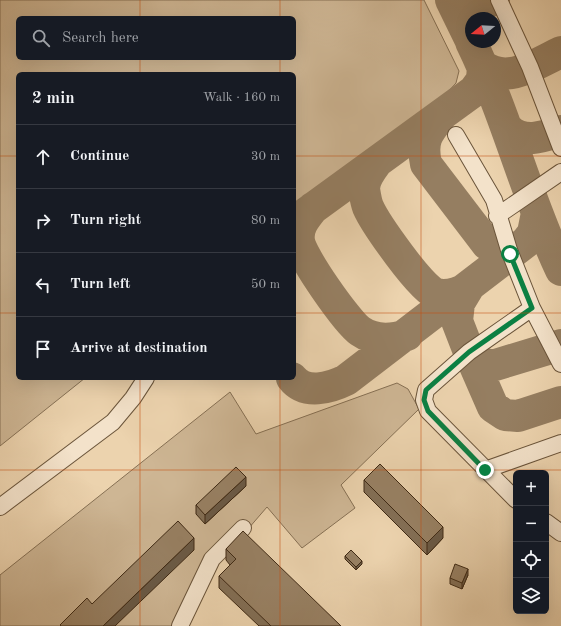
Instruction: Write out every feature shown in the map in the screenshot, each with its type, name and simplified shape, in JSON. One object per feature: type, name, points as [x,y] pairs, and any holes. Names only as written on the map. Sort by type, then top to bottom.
[{"type":"lane","points":[[499,0],[530,67],[561,148]]},
{"type":"lane","points":[[456,135],[494,200],[497,216],[508,250],[532,308],[561,364]]},
{"type":"lane","points":[[497,216],[561,172]]},
{"type":"lane","points":[[513,497],[428,411],[424,400],[426,390],[469,352],[532,308]]},
{"type":"lane","points":[[0,507],[112,422],[133,398],[145,380]]},
{"type":"lane","points":[[485,470],[561,443]]},
{"type":"lane","points":[[549,524],[561,533]]},
{"type":"lane","points":[[180,626],[212,559],[243,528]]},
{"type":"shaded area","points":[[0,0],[424,0],[459,71],[456,83],[445,95],[296,208],[296,72],[16,72],[16,380],[82,380],[0,446]]},
{"type":"shaded area","points":[[397,383],[408,389],[419,409],[341,485],[355,508],[302,548],[267,507],[210,573],[184,626],[0,626],[0,575],[230,392],[256,434]]},
{"type":"building","points":[[380,464],[443,527],[427,543],[364,480]]},
{"type":"building","points":[[236,467],[246,477],[205,515],[196,505]]},
{"type":"building","points":[[178,521],[194,538],[103,626],[60,625],[87,598],[92,604]]},
{"type":"building","points":[[243,531],[341,626],[271,626],[219,576],[236,559],[226,549]]},
{"type":"building","points":[[351,550],[362,561],[356,567],[345,556]]},
{"type":"building","points":[[455,564],[468,569],[462,583],[450,578]]},
{"type":"taxiway","points":[[451,0],[465,29]]},
{"type":"taxiway","points":[[454,0],[472,7],[494,0]]},
{"type":"taxiway","points":[[474,48],[495,98],[537,214],[561,270]]},
{"type":"taxiway","points":[[483,66],[493,71],[512,73],[532,66],[561,52]]},
{"type":"taxiway","points":[[296,221],[474,91],[482,80],[483,66]]},
{"type":"taxiway","points":[[441,116],[432,127],[426,138],[424,149],[426,164],[487,244],[503,251],[519,247]]},
{"type":"taxiway","points":[[508,129],[514,134],[527,138],[540,137],[561,131]]},
{"type":"taxiway","points":[[377,162],[365,182],[364,189],[366,201],[372,215],[399,255],[420,281],[436,294],[452,294],[468,288]]},
{"type":"taxiway","points":[[313,208],[300,227],[299,241],[301,249],[307,260],[335,302],[360,331],[371,337],[389,339],[407,335]]},
{"type":"taxiway","points":[[294,380],[304,387],[311,388],[325,387],[346,380],[526,242],[533,233],[537,213]]},
{"type":"taxiway","points":[[468,288],[459,303],[457,321],[493,407],[505,415],[518,416],[561,402]]},
{"type":"taxiway","points":[[469,352],[478,362],[492,366],[561,345]]},
{"type":"route","points":[[485,470],[428,411],[424,400],[426,390],[469,352],[532,308],[510,254]]}]
